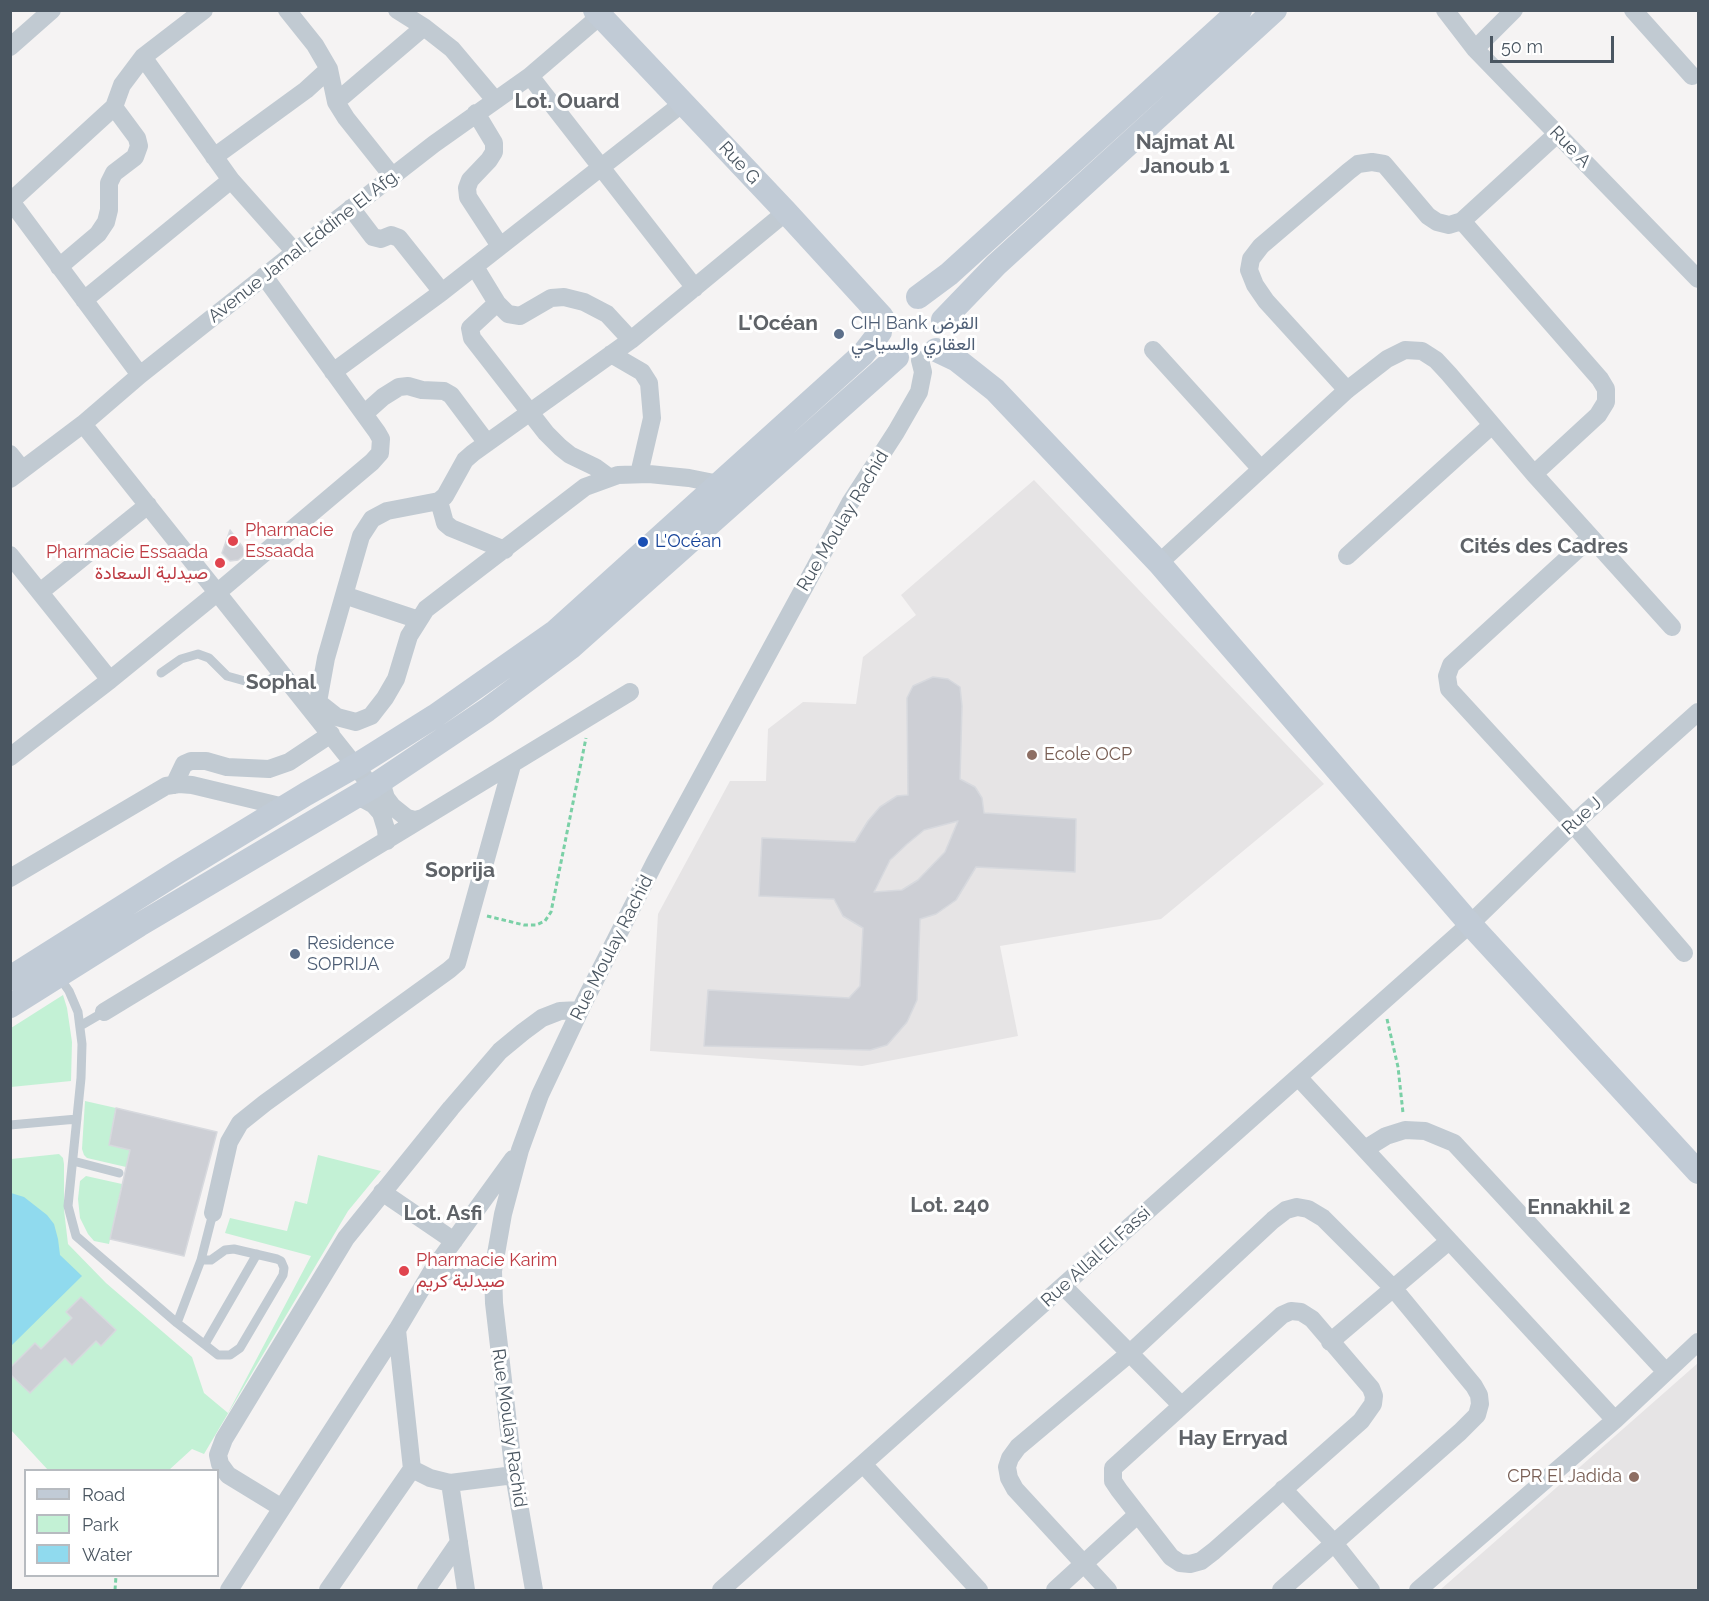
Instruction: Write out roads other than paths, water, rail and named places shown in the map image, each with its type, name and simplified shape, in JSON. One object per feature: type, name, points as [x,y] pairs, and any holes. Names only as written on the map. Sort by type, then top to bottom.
[{"type":"main road","points":[[918,297],[949,274],[1240,10]]},
{"type":"main road","points":[[943,321],[996,265],[1275,10]]},
{"type":"main road","name":"Rue G","points":[[597,13],[786,212],[881,325]]},
{"type":"main road","points":[[10,978],[435,716],[556,631],[862,354],[890,306],[908,297],[918,297],[934,305],[943,321],[943,336],[570,648],[487,710],[370,788],[139,925],[10,1006]]},
{"type":"main road","points":[[881,325],[883,342],[889,351],[957,360],[995,390],[1159,563],[1470,924],[1698,1172]]},
{"type":"street","points":[[10,47],[52,10]]},
{"type":"street","points":[[140,375],[11,201],[114,107],[122,85],[143,57],[204,10]]},
{"type":"street","points":[[287,10],[315,45],[329,69],[336,102],[346,118],[393,177]]},
{"type":"street","points":[[397,10],[452,49],[495,100]]},
{"type":"street","name":"Rue A","points":[[1445,10],[1475,49],[1698,279]]},
{"type":"street","points":[[1475,49],[1514,10]]},
{"type":"street","points":[[1633,10],[1692,76]]},
{"type":"street","name":"Avenue Jamal Eddine El Afg.","points":[[16,474],[83,424],[140,375],[351,208],[476,113],[530,76],[597,13]]},
{"type":"street","points":[[336,102],[424,27]]},
{"type":"street","points":[[143,57],[231,180],[295,252]]},
{"type":"street","points":[[214,158],[306,90],[329,69]]},
{"type":"street","points":[[530,76],[695,288]]},
{"type":"street","points":[[333,372],[475,267],[683,103]]},
{"type":"street","points":[[59,267],[98,234],[106,222],[110,210],[110,183],[114,173],[135,157],[139,146],[114,107]]},
{"type":"street","points":[[476,113],[494,143],[494,152],[470,180],[467,188],[468,197],[500,246]]},
{"type":"street","points":[[1347,390],[1266,301],[1255,285],[1249,270],[1251,259],[1261,246],[1358,164],[1372,162],[1384,164],[1428,216],[1437,222],[1449,225],[1462,221],[1557,134]]},
{"type":"street","points":[[84,300],[231,180]]},
{"type":"street","points":[[351,208],[373,237],[381,239],[391,235],[399,238],[442,292]]},
{"type":"street","points":[[318,709],[326,658],[361,536],[372,519],[387,511],[405,506],[439,501],[445,496],[465,460],[631,340],[786,212]]},
{"type":"street","points":[[1462,221],[1600,378],[1606,388],[1606,402],[1598,415],[1534,474]]},
{"type":"street","points":[[475,267],[497,303],[508,314],[520,316],[551,298],[564,297],[584,302],[607,314],[631,340]]},
{"type":"street","points":[[10,757],[110,680],[218,592],[380,453],[381,438],[264,276]]},
{"type":"street","points":[[497,303],[474,323],[470,328],[470,334],[546,433],[570,455],[595,467],[610,478]]},
{"type":"street","points":[[1153,350],[1260,468]]},
{"type":"street","points":[[1159,563],[1347,390],[1387,359],[1405,350],[1422,351],[1436,360],[1449,374],[1590,538],[1672,627]]},
{"type":"street","points":[[611,354],[642,372],[649,383],[652,418],[639,474]]},
{"type":"street","name":"Rue Moulay Rachid","points":[[534,1590],[514,1475],[500,1366],[493,1271],[503,1214],[520,1150],[540,1095],[655,862],[850,503],[919,392],[923,372],[918,356]]},
{"type":"street","points":[[364,414],[383,397],[399,387],[444,391],[451,395],[488,443]]},
{"type":"street","points":[[83,424],[282,673],[318,709],[331,734],[357,765],[370,788]]},
{"type":"street","points":[[1347,556],[1492,425]]},
{"type":"street","points":[[10,454],[16,474]]},
{"type":"street","points":[[318,709],[356,722],[371,716],[396,679],[409,636],[426,609],[585,487],[618,475],[639,474],[719,483]]},
{"type":"street","points":[[439,501],[446,523],[451,528],[505,550]]},
{"type":"street","points":[[40,592],[148,506]]},
{"type":"street","points":[[1590,538],[1451,665],[1447,676],[1449,689],[1573,824],[1684,953]]},
{"type":"street","points":[[10,555],[110,680]]},
{"type":"street","points":[[344,595],[419,620]]},
{"type":"street","points":[[104,1012],[630,692]]},
{"type":"street","name":"Rue J","points":[[1470,924],[1573,824],[1698,712]]},
{"type":"street","points":[[174,784],[184,764],[191,761],[206,761],[227,767],[269,769],[289,762],[331,734]]},
{"type":"street","points":[[213,1213],[229,1142],[240,1123],[265,1102],[457,963],[512,765]]},
{"type":"street","points":[[10,878],[166,786],[192,785],[284,807]]},
{"type":"street","points":[[370,788],[383,788],[392,806],[407,818],[415,820],[423,818]]},
{"type":"street","points":[[370,788],[365,800],[381,813],[387,841]]},
{"type":"street","name":"Rue Allal El Fassi","points":[[721,1590],[1470,924]]},
{"type":"street","points":[[282,1508],[228,1475],[220,1464],[220,1447],[346,1238],[382,1192],[500,1052],[542,1018],[560,1011],[580,1010]]},
{"type":"street","points":[[1298,1077],[1615,1420]]},
{"type":"street","points":[[1365,1149],[1386,1136],[1405,1130],[1425,1131],[1454,1143],[1666,1372]]},
{"type":"street","points":[[229,1590],[397,1330],[432,1271],[520,1150]]},
{"type":"street","points":[[382,1192],[454,1241]]},
{"type":"street","points":[[1108,1590],[1015,1489],[1009,1478],[1007,1467],[1010,1458],[1018,1447],[1130,1353],[1273,1220],[1286,1210],[1297,1207],[1308,1209],[1323,1218],[1394,1289],[1474,1386],[1479,1395],[1480,1404],[1478,1415],[1460,1432],[1281,1590]]},
{"type":"street","points":[[1330,1342],[1449,1241]]},
{"type":"street","points":[[432,1271],[493,1271]]},
{"type":"street","points":[[1063,1286],[1181,1405]]},
{"type":"street","points":[[1291,1311],[1300,1312],[1312,1319],[1330,1342],[1371,1388],[1374,1396],[1373,1404],[1361,1421],[1214,1551],[1190,1564],[1180,1563],[1171,1557],[1113,1481],[1113,1468],[1282,1315],[1291,1311]]},
{"type":"street","points":[[328,1590],[412,1469],[397,1330]]},
{"type":"street","points":[[1418,1590],[1615,1420],[1698,1342]]},
{"type":"street","points":[[863,1464],[979,1590]]},
{"type":"street","points":[[412,1469],[430,1478],[450,1483],[514,1475]]},
{"type":"street","points":[[450,1483],[466,1590]]},
{"type":"street","points":[[1283,1489],[1334,1543],[1371,1590]]},
{"type":"street","points":[[1055,1590],[1137,1515]]},
{"type":"street","points":[[426,1590],[459,1542]]},
{"type":"lane","points":[[160,673],[181,659],[198,654],[209,658],[227,676],[252,683],[262,683],[282,673]]},
{"type":"lane","points":[[59,976],[73,998],[80,1026],[81,1078],[68,1206],[76,1236],[177,1323],[218,1355],[235,1353],[283,1275],[284,1268],[280,1261],[234,1249],[225,1250],[211,1260],[201,1260]]},
{"type":"lane","points":[[80,1026],[104,1012]]},
{"type":"lane","points":[[10,1125],[77,1119]]},
{"type":"lane","points":[[73,1161],[119,1173]]},
{"type":"lane","points":[[177,1323],[201,1260],[213,1213]]},
{"type":"lane","points":[[205,1344],[257,1254]]},
{"type":"water","points":[[11,1193],[24,1197],[47,1215],[54,1224],[60,1255],[82,1276],[11,1346]]},
{"type":"place","name":"CIH Bank القرض العقاري والسياحي","points":[[839,334]]},
{"type":"place","name":"Pharmacie Essaada","points":[[233,541]]},
{"type":"place","name":"L'Océan","points":[[643,542]]},
{"type":"place","name":"Pharmacie Essaada صيدلية السعادة","points":[[220,563]]},
{"type":"place","name":"Ecole OCP","points":[[1032,755]]},
{"type":"place","name":"Residence SOPRIJA","points":[[295,954]]},
{"type":"place","name":"Pharmacie Karim صيدلية كريم","points":[[404,1271]]},
{"type":"place","name":"CPR El Jadida","points":[[1634,1477]]},
{"type":"district","name":"Lot. Ouard","points":[[567,102]]},
{"type":"district","name":"Najmat Al Janoub 1","points":[[1185,155]]},
{"type":"district","name":"L'Océan","points":[[778,324]]},
{"type":"district","name":"Cités des Cadres","points":[[1544,547]]},
{"type":"district","name":"Sophal","points":[[281,683]]},
{"type":"district","name":"Soprija","points":[[460,871]]},
{"type":"district","name":"Lot. 240","points":[[950,1206]]},
{"type":"district","name":"Ennakhil 2","points":[[1579,1208]]},
{"type":"district","name":"Lot. Asfi","points":[[443,1214]]},
{"type":"district","name":"Hay Erryad","points":[[1233,1439]]}]
